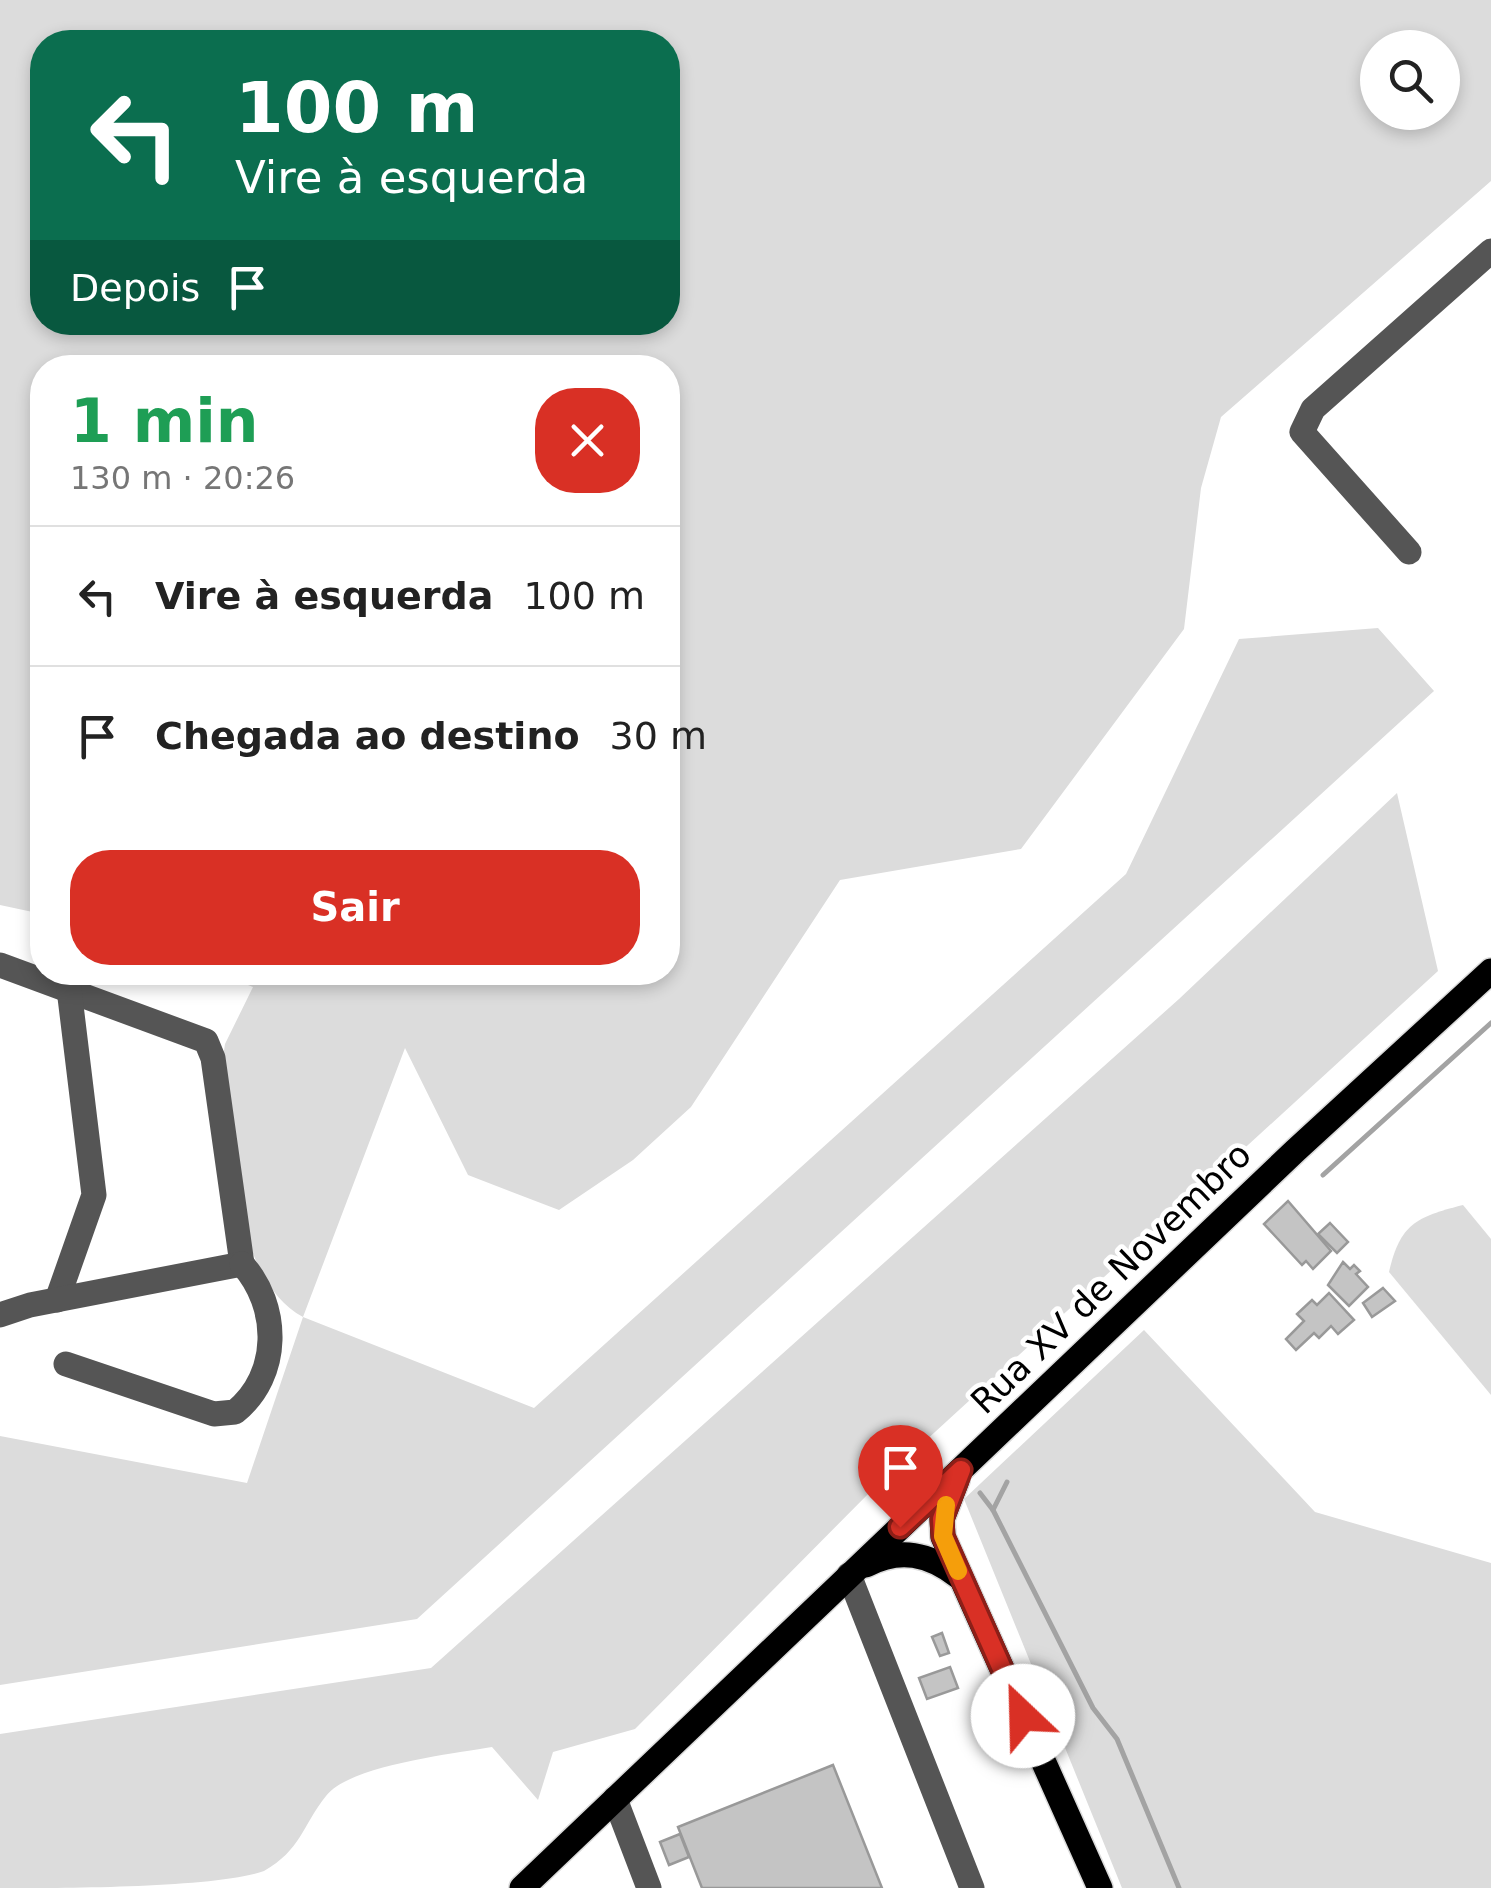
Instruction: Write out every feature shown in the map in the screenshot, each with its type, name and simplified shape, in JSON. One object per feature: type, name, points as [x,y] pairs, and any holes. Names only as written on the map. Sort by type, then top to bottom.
[{"type":"main road","name":"Rua XV de Novembro","points":[[522,1888],[1350,1098],[1491,971]]},
{"type":"main road","points":[[961,1470],[942,1519],[943,1536],[1100,1888]]},
{"type":"main road","points":[[849,1575],[872,1562],[908,1554],[941,1563],[961,1578]]},
{"type":"street","points":[[1409,552],[1302,432],[1314,409],[1491,251]]},
{"type":"street","points":[[0,965],[30,975]]},
{"type":"street","points":[[58,985],[206,1041],[213,1058],[242,1264],[264,1296],[271,1342],[259,1380],[235,1412],[214,1414],[66,1364]]},
{"type":"street","points":[[57,1300],[94,1195],[69,989]]},
{"type":"street","points":[[0,1315],[242,1264]]},
{"type":"street","points":[[849,1575],[972,1888]]},
{"type":"street","points":[[616,1799],[649,1888]]},
{"type":"shaded area","points":[[0,0],[1491,0],[1491,181],[1221,417],[1201,488],[1184,629],[1021,849],[840,880],[691,1107],[633,1160],[559,1210],[468,1175],[405,1048],[303,1317],[279,1298],[261,1271],[239,1204],[222,1064],[225,1044],[253,987],[248,985],[680,985],[680,355],[30,355],[30,911],[0,905]]},
{"type":"shaded area","points":[[1378,628],[1434,691],[417,1619],[0,1685],[0,1436],[247,1483],[303,1317],[534,1408],[1126,874],[1239,639]]},
{"type":"shaded area","points":[[1397,793],[1438,971],[876,1486],[635,1729],[553,1752],[538,1800],[492,1747],[403,1762],[357,1776],[326,1796],[286,1855],[264,1871],[241,1877],[175,1884],[0,1888],[0,1734],[431,1668],[1179,999]]},
{"type":"shaded area","points":[[1463,1205],[1491,1239],[1491,1395],[1389,1272],[1399,1243],[1412,1225]]},
{"type":"shaded area","points":[[1144,1330],[1315,1512],[1491,1563],[1491,1888],[1122,1888],[964,1499]]},
{"type":"building","points":[[1288,1201],[1331,1251],[1313,1269],[1306,1261],[1302,1265],[1264,1224]]},
{"type":"building","points":[[1330,1223],[1348,1242],[1337,1253],[1318,1234]]},
{"type":"building","points":[[1343,1262],[1360,1271],[1356,1274],[1368,1287],[1349,1306],[1328,1285]]},
{"type":"building","points":[[1383,1288],[1395,1301],[1372,1317],[1363,1303]]},
{"type":"building","points":[[1329,1293],[1354,1320],[1338,1334],[1331,1326],[1319,1338],[1314,1333],[1296,1350],[1286,1339],[1304,1321],[1297,1314],[1312,1300],[1317,1305]]},
{"type":"building","points":[[942,1633],[949,1653],[940,1656],[932,1637]]},
{"type":"building","points":[[950,1667],[958,1688],[927,1699],[919,1678]]},
{"type":"building","points":[[833,1765],[882,1888],[702,1888],[678,1827]]},
{"type":"building","points":[[680,1834],[689,1857],[669,1865],[660,1842]]},
{"type":"waterway","points":[[1323,1175],[1491,1023]]},
{"type":"waterway","points":[[993,1510],[1007,1482]]},
{"type":"waterway","points":[[980,1493],[993,1510],[1093,1708],[1117,1739],[1179,1888]]},
{"type":"slow traffic","points":[[946,1505],[943,1536],[958,1571]]},
{"type":"route","points":[[900,1527],[961,1470],[942,1519],[943,1536],[1023,1716]]}]
